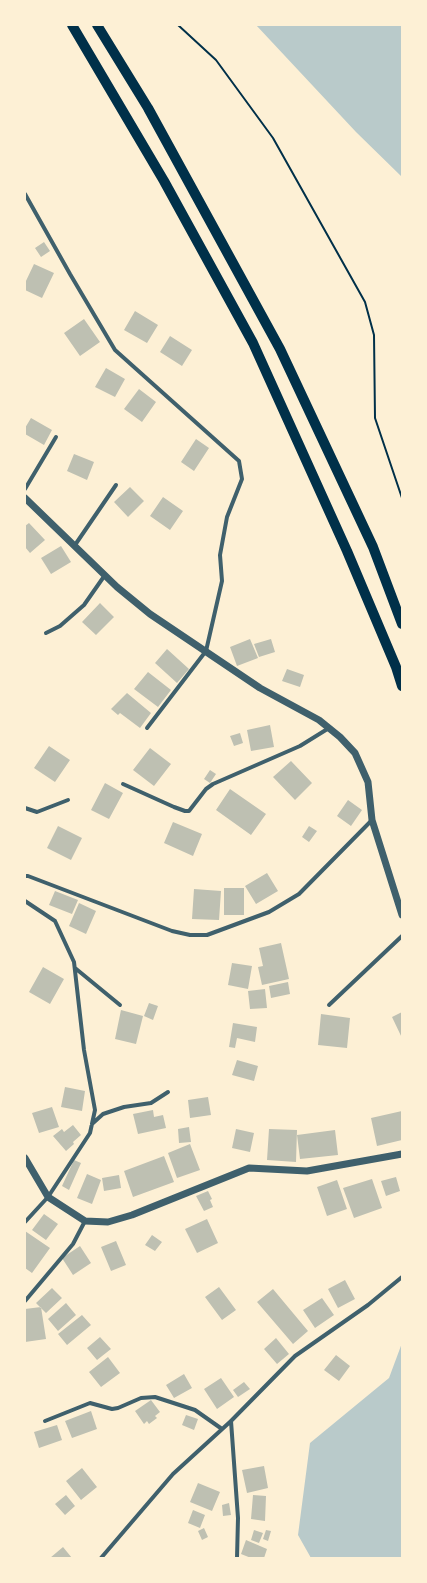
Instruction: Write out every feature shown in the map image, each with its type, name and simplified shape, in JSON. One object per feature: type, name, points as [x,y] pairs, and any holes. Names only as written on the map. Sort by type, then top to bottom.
[{"type":"highway","points":[[72,25],[164,182],[253,343],[348,551],[396,667],[402,686]]},
{"type":"highway","points":[[97,25],[148,108],[280,349],[373,547],[402,624]]},
{"type":"street","points":[[25,194],[115,350],[239,461],[242,479],[227,517],[220,555],[222,581],[206,651],[147,728]]},
{"type":"street","points":[[25,489],[56,437]]},
{"type":"street","points":[[75,545],[116,485]]},
{"type":"street","points":[[25,498],[117,587],[150,614],[260,688],[319,720],[355,753],[368,782],[372,820],[402,915]]},
{"type":"street","points":[[46,633],[60,626],[84,605],[105,575]]},
{"type":"street","points":[[123,784],[174,807],[189,811],[206,789],[213,784],[300,746],[329,728]]},
{"type":"street","points":[[25,808],[37,812],[68,800]]},
{"type":"street","points":[[25,876],[172,931],[190,936],[207,935],[269,912],[299,894],[372,820]]},
{"type":"street","points":[[25,901],[55,921],[74,962],[84,1050],[95,1110],[90,1133],[48,1196],[25,1222]]},
{"type":"street","points":[[329,1005],[402,936]]},
{"type":"street","points":[[74,968],[120,1004]]},
{"type":"street","points":[[92,1125],[103,1114],[124,1107],[151,1103],[168,1092]]},
{"type":"street","points":[[25,1158],[48,1196],[85,1221],[108,1222],[132,1215],[250,1168],[307,1171],[402,1154]]},
{"type":"street","points":[[25,1301],[73,1244],[85,1221]]},
{"type":"street","points":[[101,1558],[173,1474],[222,1429],[294,1356],[368,1305],[402,1277]]},
{"type":"street","points":[[45,1420],[90,1403],[112,1409],[141,1398],[155,1398],[195,1410],[222,1429]]},
{"type":"street","points":[[230,1421],[238,1518],[237,1558]]},
{"type":"path","points":[[178,25],[216,60],[273,138],[365,302],[374,335],[375,418],[402,498]]},
{"type":"shaded area","points":[[256,25],[402,25],[402,177],[356,132]]},
{"type":"shaded area","points":[[402,1343],[402,1558],[311,1558],[298,1535],[310,1443],[389,1378]]},
{"type":"building","points":[[44,242],[50,251],[41,257],[35,248]]},
{"type":"building","points":[[34,264],[54,273],[42,298],[25,290],[25,283]]},
{"type":"building","points":[[135,311],[158,325],[147,343],[124,330]]},
{"type":"building","points":[[84,319],[100,342],[80,356],[64,333]]},
{"type":"building","points":[[170,336],[192,350],[182,366],[160,352]]},
{"type":"building","points":[[106,368],[125,379],[115,397],[95,387]]},
{"type":"building","points":[[139,389],[156,402],[142,422],[124,409]]},
{"type":"building","points":[[31,418],[52,430],[44,445],[25,434],[25,428]]},
{"type":"building","points":[[196,439],[209,448],[194,471],[181,462]]},
{"type":"building","points":[[74,454],[94,462],[87,480],[67,471]]},
{"type":"building","points":[[130,487],[144,501],[128,517],[114,502]]},
{"type":"building","points":[[163,497],[183,511],[170,530],[150,516]]},
{"type":"building","points":[[29,523],[45,540],[30,553],[25,547],[25,526]]},
{"type":"building","points":[[61,546],[71,562],[51,574],[41,558]]},
{"type":"building","points":[[100,603],[114,617],[96,635],[82,622]]},
{"type":"building","points":[[250,639],[258,658],[237,666],[230,647]]},
{"type":"building","points":[[271,639],[275,652],[259,657],[254,644]]},
{"type":"building","points":[[167,649],[189,669],[177,683],[155,663]]},
{"type":"building","points":[[287,669],[304,675],[300,687],[282,681]]},
{"type":"building","points":[[148,672],[171,690],[158,707],[134,689]]},
{"type":"building","points":[[127,693],[151,713],[140,728],[120,713],[118,715],[111,709]]},
{"type":"building","points":[[270,725],[274,747],[251,751],[247,730]]},
{"type":"building","points":[[240,733],[243,743],[234,746],[230,736]]},
{"type":"building","points":[[49,746],[70,760],[55,782],[34,768]]},
{"type":"building","points":[[150,748],[171,764],[154,786],[133,770]]},
{"type":"building","points":[[291,761],[312,783],[295,800],[273,777]]},
{"type":"building","points":[[210,770],[216,774],[210,783],[204,779]]},
{"type":"building","points":[[105,783],[123,793],[109,819],[91,810]]},
{"type":"building","points":[[230,789],[266,814],[251,835],[216,810]]},
{"type":"building","points":[[348,800],[362,810],[351,826],[337,816]]},
{"type":"building","points":[[173,822],[202,834],[193,856],[164,843]]},
{"type":"building","points":[[58,826],[82,838],[71,860],[47,848]]},
{"type":"building","points":[[309,826],[317,831],[309,842],[302,837]]},
{"type":"building","points":[[267,873],[278,891],[256,904],[245,886]]},
{"type":"building","points":[[224,888],[244,888],[244,915],[224,915]]},
{"type":"building","points":[[194,889],[221,891],[219,920],[192,919]]},
{"type":"building","points":[[55,891],[78,900],[72,914],[49,905]]},
{"type":"building","points":[[79,903],[96,911],[86,934],[69,926]]},
{"type":"building","points":[[281,943],[289,979],[262,985],[258,967],[263,966],[259,948]]},
{"type":"building","points":[[232,963],[252,966],[248,989],[228,985]]},
{"type":"building","points":[[43,967],[64,979],[50,1004],[29,992]]},
{"type":"building","points":[[288,982],[290,994],[271,998],[269,986]]},
{"type":"building","points":[[265,989],[267,1008],[250,1009],[248,991]]},
{"type":"building","points":[[149,1003],[158,1006],[153,1020],[144,1016]]},
{"type":"building","points":[[121,1010],[143,1016],[136,1044],[115,1039]]},
{"type":"building","points":[[402,1012],[402,1038],[392,1017]]},
{"type":"building","points":[[321,1014],[350,1018],[347,1048],[318,1045]]},
{"type":"building","points":[[233,1023],[257,1027],[255,1042],[237,1038],[235,1048],[229,1047]]},
{"type":"building","points":[[237,1060],[258,1066],[254,1081],[232,1075]]},
{"type":"building","points":[[65,1087],[85,1091],[82,1111],[61,1107]]},
{"type":"building","points":[[208,1097],[211,1115],[190,1118],[188,1100]]},
{"type":"building","points":[[52,1107],[59,1127],[39,1133],[32,1113]]},
{"type":"building","points":[[153,1110],[154,1117],[163,1115],[166,1128],[138,1134],[133,1114]]},
{"type":"building","points":[[402,1111],[402,1140],[377,1146],[371,1118]]},
{"type":"building","points":[[73,1125],[81,1135],[66,1151],[53,1136],[62,1129],[64,1132]]},
{"type":"building","points":[[189,1127],[191,1142],[179,1143],[178,1129]]},
{"type":"building","points":[[236,1129],[254,1133],[250,1152],[232,1148]]},
{"type":"building","points":[[269,1129],[297,1130],[296,1162],[267,1160]]},
{"type":"building","points":[[335,1130],[338,1155],[300,1159],[297,1135]]},
{"type":"building","points":[[190,1144],[200,1170],[177,1178],[168,1153]]},
{"type":"building","points":[[164,1156],[174,1182],[133,1197],[124,1171]]},
{"type":"building","points":[[74,1160],[81,1163],[69,1190],[62,1186]]},
{"type":"building","points":[[87,1174],[101,1180],[92,1204],[77,1198]]},
{"type":"building","points":[[119,1175],[121,1188],[104,1191],[102,1178]]},
{"type":"building","points":[[396,1177],[400,1191],[386,1196],[381,1181]]},
{"type":"building","points":[[372,1179],[382,1208],[354,1218],[343,1188]]},
{"type":"building","points":[[337,1180],[347,1209],[327,1216],[317,1187]]},
{"type":"building","points":[[208,1191],[212,1199],[210,1200],[213,1207],[204,1211],[196,1196]]},
{"type":"building","points":[[44,1214],[58,1224],[46,1240],[32,1230]]},
{"type":"building","points":[[207,1219],[218,1243],[197,1253],[185,1229]]},
{"type":"building","points":[[25,1231],[50,1248],[32,1273],[25,1268]]},
{"type":"building","points":[[152,1235],[162,1242],[155,1251],[145,1245]]},
{"type":"building","points":[[116,1241],[126,1265],[111,1271],[101,1247]]},
{"type":"building","points":[[80,1246],[91,1263],[73,1275],[62,1258]]},
{"type":"building","points":[[345,1280],[355,1299],[338,1308],[328,1289]]},
{"type":"building","points":[[219,1287],[236,1310],[222,1320],[205,1297]]},
{"type":"building","points":[[52,1288],[62,1298],[46,1313],[36,1303]]},
{"type":"building","points":[[273,1289],[308,1331],[293,1344],[257,1302]]},
{"type":"building","points":[[322,1298],[334,1315],[315,1328],[303,1310]]},
{"type":"building","points":[[66,1303],[76,1315],[58,1331],[48,1319]]},
{"type":"building","points":[[41,1307],[46,1339],[25,1342],[25,1309]]},
{"type":"building","points":[[82,1315],[91,1325],[67,1345],[58,1334]]},
{"type":"building","points":[[100,1337],[111,1349],[97,1360],[87,1348]]},
{"type":"building","points":[[276,1338],[289,1354],[277,1364],[264,1349]]},
{"type":"building","points":[[336,1355],[350,1366],[339,1381],[324,1370]]},
{"type":"building","points":[[108,1357],[120,1373],[101,1387],[89,1372]]},
{"type":"building","points":[[184,1374],[192,1388],[174,1398],[166,1385]]},
{"type":"building","points":[[221,1378],[234,1397],[217,1409],[204,1389]]},
{"type":"building","points":[[244,1382],[250,1389],[238,1397],[233,1390]]},
{"type":"building","points":[[151,1400],[160,1412],[155,1416],[157,1418],[149,1424],[147,1421],[144,1424],[135,1411]]},
{"type":"building","points":[[91,1411],[97,1429],[72,1438],[65,1421]]},
{"type":"building","points":[[186,1415],[198,1419],[194,1430],[182,1425]]},
{"type":"building","points":[[57,1425],[62,1440],[39,1448],[34,1432]]},
{"type":"building","points":[[264,1466],[268,1488],[247,1493],[242,1470]]},
{"type":"building","points":[[82,1468],[97,1487],[81,1500],[66,1481]]},
{"type":"building","points":[[198,1483],[220,1492],[212,1511],[190,1502]]},
{"type":"building","points":[[66,1495],[75,1506],[65,1515],[55,1504]]},
{"type":"building","points":[[253,1495],[266,1496],[265,1521],[251,1519]]},
{"type":"building","points":[[229,1503],[231,1515],[223,1516],[222,1505]]},
{"type":"building","points":[[193,1510],[205,1515],[200,1528],[188,1523]]},
{"type":"building","points":[[204,1528],[208,1537],[202,1540],[198,1531]]},
{"type":"building","points":[[254,1530],[263,1533],[259,1543],[251,1540]]},
{"type":"building","points":[[266,1530],[271,1531],[268,1541],[263,1539]]},
{"type":"building","points":[[246,1540],[267,1549],[264,1558],[251,1558],[241,1554]]},
{"type":"building","points":[[63,1547],[72,1558],[50,1558]]}]
